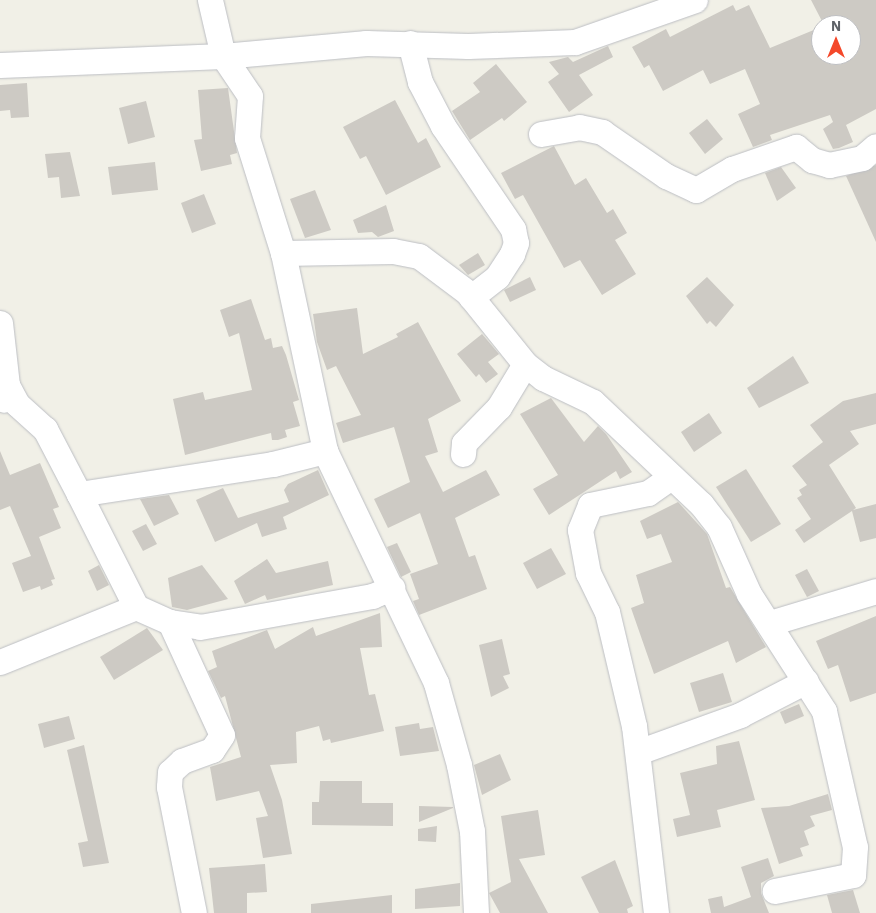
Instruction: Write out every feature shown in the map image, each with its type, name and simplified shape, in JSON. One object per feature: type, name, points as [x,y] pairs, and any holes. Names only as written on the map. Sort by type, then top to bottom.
[{"type":"street","points":[[210,0],[223,56],[250,96],[247,138],[283,253],[325,451],[436,682],[459,765],[472,831],[476,913]]},
{"type":"street","points":[[0,65],[223,56],[366,43],[468,46],[575,42],[695,0]]},
{"type":"street","points":[[410,43],[420,82],[443,126],[513,229],[516,243],[512,254],[497,276],[471,298]]},
{"type":"street","points":[[541,134],[579,128],[602,132],[666,176],[696,190],[732,169],[796,147],[812,160],[829,165],[862,158],[876,146]]},
{"type":"street","points":[[283,253],[411,252],[471,298],[525,364],[543,378],[593,402],[701,504],[718,527],[749,594],[770,623],[824,711],[839,765],[855,847],[855,873],[775,891]]},
{"type":"street","points":[[0,323],[7,385],[17,404],[45,429],[136,607],[170,622],[200,627],[372,596],[392,588]]},
{"type":"street","points":[[463,454],[464,443],[500,407],[525,364]]},
{"type":"street","points":[[0,409],[7,385]]},
{"type":"street","points":[[79,494],[273,464],[325,451]]},
{"type":"street","points":[[656,913],[638,752],[607,612],[581,550],[581,520],[590,505],[648,493],[671,477]]},
{"type":"street","points":[[770,623],[876,591]]},
{"type":"street","points":[[0,662],[136,607]]},
{"type":"street","points":[[170,622],[222,735],[212,750],[182,761],[170,772],[169,787],[194,913]]},
{"type":"street","points":[[638,752],[740,715],[806,681]]},
{"type":"building","points":[[811,0],[876,0],[876,109],[846,125],[853,142],[839,148],[833,149],[823,129],[833,122],[830,115],[770,135],[772,140],[753,147],[738,114],[760,104],[745,69],[710,84],[703,70],[663,91],[649,65],[644,68],[632,47],[666,29],[670,37],[733,5],[736,11],[749,5],[770,48],[811,31],[811,65],[861,65],[861,15],[819,15]]},
{"type":"building","points":[[608,46],[613,57],[579,75],[593,95],[569,112],[548,82],[559,74],[549,62],[568,57],[573,62]]},
{"type":"building","points":[[496,64],[527,102],[504,121],[502,118],[470,140],[452,111],[480,92],[473,83]]},
{"type":"building","points":[[27,83],[29,117],[11,118],[10,110],[0,111],[0,85]]},
{"type":"building","points":[[228,88],[237,153],[230,155],[232,164],[201,171],[194,140],[202,139],[198,90]]},
{"type":"building","points":[[395,100],[418,143],[426,138],[441,167],[386,195],[366,156],[360,159],[343,127]]},
{"type":"building","points":[[146,101],[155,137],[128,144],[119,108]]},
{"type":"building","points":[[707,119],[723,139],[705,154],[689,133]]},
{"type":"building","points":[[554,146],[575,185],[586,178],[607,213],[613,209],[627,233],[615,240],[636,274],[602,295],[580,260],[564,268],[523,195],[515,199],[501,173]]},
{"type":"building","points":[[70,152],[80,196],[61,198],[59,177],[48,178],[45,154]]},
{"type":"building","points":[[155,162],[158,190],[112,195],[108,167]]},
{"type":"building","points":[[876,165],[876,242],[846,176]]},
{"type":"building","points":[[781,167],[796,188],[777,201],[765,173]]},
{"type":"building","points":[[315,190],[331,230],[305,238],[290,199]]},
{"type":"building","points":[[204,194],[216,224],[192,233],[181,203]]},
{"type":"building","points":[[386,205],[394,231],[378,237],[372,232],[358,233],[353,220]]},
{"type":"building","points":[[478,253],[485,265],[468,275],[459,265]]},
{"type":"building","points":[[530,277],[536,290],[510,302],[504,290]]},
{"type":"building","points":[[707,277],[734,305],[716,327],[710,321],[707,324],[686,296]]},
{"type":"building","points":[[251,299],[265,340],[271,338],[273,348],[282,346],[286,355],[299,400],[293,402],[300,426],[285,430],[287,437],[278,440],[272,440],[271,433],[185,455],[173,399],[203,392],[205,400],[252,390],[239,333],[229,337],[220,310]]},
{"type":"building","points":[[357,308],[363,354],[398,337],[396,334],[418,322],[461,401],[428,419],[438,452],[425,456],[443,492],[486,470],[500,495],[455,518],[469,557],[475,555],[487,589],[419,615],[413,601],[419,599],[410,574],[438,564],[420,513],[388,528],[374,499],[410,482],[394,427],[343,443],[336,423],[361,415],[336,366],[327,370],[317,342],[313,314]]},
{"type":"building","points":[[482,334],[499,354],[488,362],[498,374],[486,383],[479,374],[476,377],[457,354]]},
{"type":"building","points":[[793,356],[809,383],[759,408],[747,388]]},
{"type":"building","points":[[876,393],[876,424],[850,431],[859,444],[829,465],[856,508],[853,510],[876,504],[876,538],[860,542],[852,511],[804,543],[795,530],[811,519],[797,498],[802,495],[799,490],[807,485],[792,466],[823,442],[810,425],[843,401]]},
{"type":"building","points":[[551,398],[584,442],[598,426],[606,434],[632,472],[620,479],[616,471],[549,515],[533,489],[558,475],[520,414]]},
{"type":"building","points":[[709,413],[722,433],[694,452],[681,432]]},
{"type":"building","points":[[0,451],[10,475],[40,463],[59,507],[53,509],[61,528],[39,537],[55,579],[51,580],[53,585],[41,590],[40,586],[23,592],[12,563],[31,556],[10,506],[0,510]]},
{"type":"building","points":[[746,469],[781,524],[751,542],[716,487]]},
{"type":"building","points":[[318,470],[329,495],[283,517],[287,529],[262,537],[257,523],[215,542],[196,500],[223,488],[238,518],[289,502],[284,490],[288,484]]},
{"type":"building","points":[[169,495],[179,514],[154,526],[140,499]]},
{"type":"building","points":[[678,502],[707,534],[726,588],[730,587],[766,647],[736,663],[728,641],[654,674],[631,608],[644,603],[636,575],[672,562],[661,534],[647,539],[640,521]]},
{"type":"building","points":[[146,524],[157,544],[143,551],[132,531]]},
{"type":"building","points":[[397,543],[411,572],[401,577],[387,547]]},
{"type":"building","points":[[551,548],[566,574],[537,589],[523,563]]},
{"type":"building","points":[[267,559],[276,573],[328,561],[333,585],[267,600],[265,595],[245,604],[234,581]]},
{"type":"building","points":[[99,565],[109,585],[97,591],[88,571]]},
{"type":"building","points":[[202,565],[228,599],[187,610],[172,607],[168,578]]},
{"type":"building","points":[[807,569],[819,591],[807,597],[795,575]]},
{"type":"building","points":[[380,613],[382,647],[360,648],[369,695],[375,694],[384,731],[331,743],[330,739],[323,741],[319,726],[296,732],[297,763],[270,765],[282,800],[292,854],[263,858],[256,818],[268,816],[259,791],[216,801],[210,767],[241,757],[225,696],[221,698],[208,671],[217,667],[212,651],[267,630],[275,649],[313,627],[316,636]]},
{"type":"building","points":[[876,616],[876,693],[850,702],[838,665],[828,669],[816,641]]},
{"type":"building","points":[[147,628],[163,650],[114,680],[100,657]]},
{"type":"building","points":[[502,639],[510,674],[503,676],[509,688],[491,697],[479,645]]},
{"type":"building","points":[[723,673],[732,702],[699,712],[690,683]]},
{"type":"building","points":[[799,704],[804,716],[785,724],[780,712]]},
{"type":"building","points":[[69,716],[75,739],[44,748],[38,724]]},
{"type":"building","points":[[419,723],[420,729],[433,727],[439,751],[400,756],[395,727]]},
{"type":"building","points":[[739,741],[755,800],[717,810],[721,827],[677,837],[673,819],[690,815],[680,773],[717,764],[716,746]]},
{"type":"building","points":[[84,745],[109,863],[83,867],[78,843],[88,841],[67,750]]},
{"type":"building","points":[[500,754],[511,780],[482,795],[474,765]]},
{"type":"building","points":[[320,781],[362,781],[362,803],[393,803],[393,826],[312,825],[312,802],[319,802]]},
{"type":"building","points":[[828,794],[832,810],[810,816],[815,826],[804,831],[809,845],[800,848],[803,856],[779,864],[761,808],[789,806]]},
{"type":"building","points":[[419,806],[453,807],[453,808],[419,822]]},
{"type":"building","points":[[538,810],[545,855],[519,859],[548,913],[500,913],[489,893],[511,882],[501,816]]},
{"type":"building","points":[[437,826],[436,842],[418,841],[418,829]]},
{"type":"building","points":[[768,858],[774,876],[761,883],[761,893],[769,913],[711,913],[708,899],[722,896],[724,907],[751,897],[741,867]]},
{"type":"building","points":[[615,860],[633,906],[627,909],[628,913],[599,913],[581,877]]},
{"type":"building","points":[[265,864],[267,892],[247,893],[247,913],[214,913],[209,868]]},
{"type":"building","points":[[460,883],[460,906],[415,909],[415,889]]},
{"type":"building","points":[[853,890],[860,913],[832,913],[827,895]]},
{"type":"building","points":[[392,895],[392,913],[311,913],[311,904]]}]
